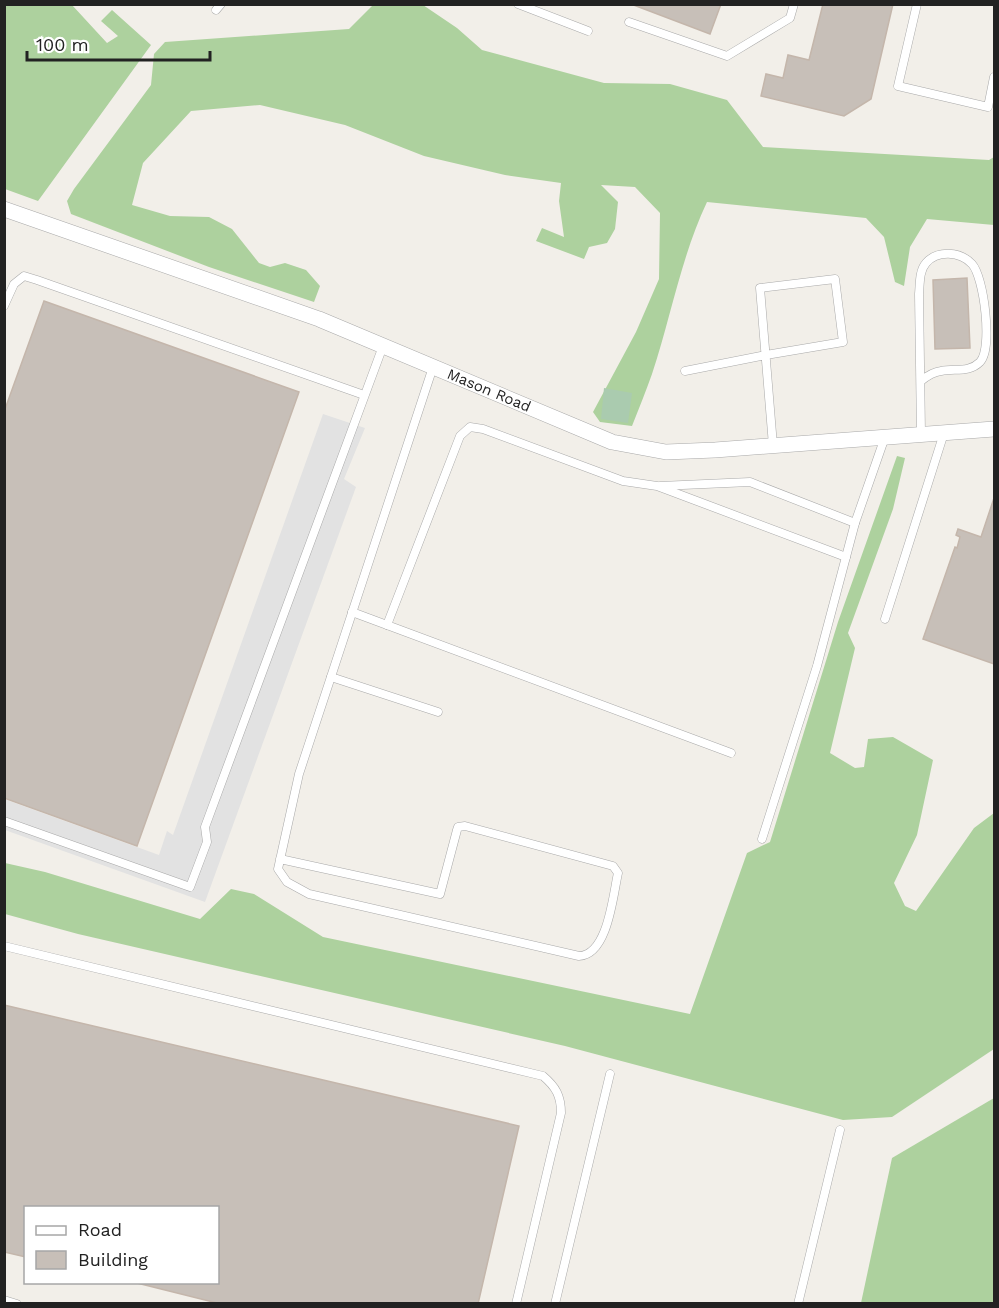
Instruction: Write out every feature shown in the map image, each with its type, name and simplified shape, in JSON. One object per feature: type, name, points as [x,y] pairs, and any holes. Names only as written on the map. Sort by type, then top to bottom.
[{"type":"street","name":"Mason Road","points":[[4,209],[319,319],[612,442],[666,452],[994,429]]},
{"type":"lane","points":[[518,4],[588,31]]},
{"type":"lane","points":[[917,4],[898,86],[988,106],[994,77]]},
{"type":"lane","points":[[629,22],[727,56],[790,18],[792,5]]},
{"type":"lane","points":[[921,381],[931,373],[943,370],[965,370],[978,364],[985,357],[987,334],[981,286],[973,264],[962,257],[948,253],[937,255],[926,263],[921,273],[919,294],[921,434]]},
{"type":"lane","points":[[4,306],[14,284],[24,276],[364,395]]},
{"type":"lane","points":[[685,371],[766,355],[843,342],[835,279],[760,288],[766,355],[773,446]]},
{"type":"lane","points":[[4,821],[190,887],[207,842],[205,827],[383,346]]},
{"type":"lane","points":[[280,859],[440,894],[458,827],[465,826],[614,866],[618,873],[606,930],[589,954],[579,956],[309,894],[287,882],[278,869],[280,859],[299,774],[433,367]]},
{"type":"lane","points":[[387,625],[460,436],[470,427],[483,429],[623,481],[657,486],[750,483],[855,523]]},
{"type":"lane","points":[[885,619],[944,433]]},
{"type":"lane","points":[[762,839],[817,666],[855,523],[885,437]]},
{"type":"lane","points":[[657,486],[846,557]]},
{"type":"lane","points":[[352,612],[731,753]]},
{"type":"lane","points":[[331,677],[438,712]]},
{"type":"lane","points":[[4,946],[543,1076],[555,1086],[561,1099],[561,1113],[516,1304]]},
{"type":"lane","points":[[555,1304],[610,1074]]},
{"type":"lane","points":[[798,1304],[840,1130]]},
{"type":"lane","points":[[4,1300],[17,1304]]},
{"type":"green space","points":[[374,4],[423,5],[457,28],[482,50],[604,83],[670,84],[727,100],[763,147],[989,160],[994,157],[994,225],[927,219],[910,247],[904,286],[895,282],[884,237],[866,218],[707,202],[690,244],[652,374],[632,426],[600,422],[593,412],[636,332],[659,279],[660,213],[635,187],[601,185],[618,202],[615,229],[607,243],[589,247],[584,259],[536,241],[542,228],[564,237],[559,201],[561,183],[505,175],[424,156],[345,125],[260,105],[191,111],[143,163],[132,205],[170,216],[209,217],[232,229],[259,263],[270,267],[285,263],[306,270],[320,286],[314,302],[209,267],[71,214],[67,201],[151,85],[154,54],[165,42],[349,29]]},
{"type":"green space","points":[[4,5],[72,5],[107,43],[118,36],[101,21],[112,10],[151,45],[38,201],[5,189]]},
{"type":"green space","points":[[604,388],[632,393],[628,423],[601,419]]},
{"type":"green space","points":[[897,456],[905,458],[893,509],[848,633],[855,648],[830,753],[855,768],[864,767],[868,739],[893,737],[933,760],[917,835],[894,883],[905,906],[916,911],[974,828],[994,813],[994,1049],[892,1117],[843,1120],[565,1046],[78,934],[5,914],[5,863],[45,872],[200,919],[231,889],[254,894],[323,937],[690,1014],[747,853],[770,842],[838,622]]},
{"type":"green space","points":[[994,1098],[994,1303],[861,1303],[892,1158]]},
{"type":"shaded area","points":[[323,414],[365,428],[344,479],[356,487],[205,902],[5,830],[4,799],[159,855],[167,831],[173,835]]},
{"type":"building","points":[[631,4],[721,4],[710,34]]},
{"type":"building","points":[[823,4],[893,4],[871,99],[844,116],[761,96],[766,74],[783,78],[788,55],[809,60]]},
{"type":"building","points":[[967,278],[970,348],[935,349],[933,280]]},
{"type":"building","points":[[44,301],[299,392],[137,846],[4,798],[4,412]]},
{"type":"building","points":[[994,498],[994,664],[923,639],[955,547],[957,548],[960,537],[956,535],[958,529],[981,537]]},
{"type":"building","points":[[4,1005],[519,1126],[478,1304],[221,1304],[141,1284],[219,1284],[219,1206],[24,1206],[24,1257],[4,1252]]}]
